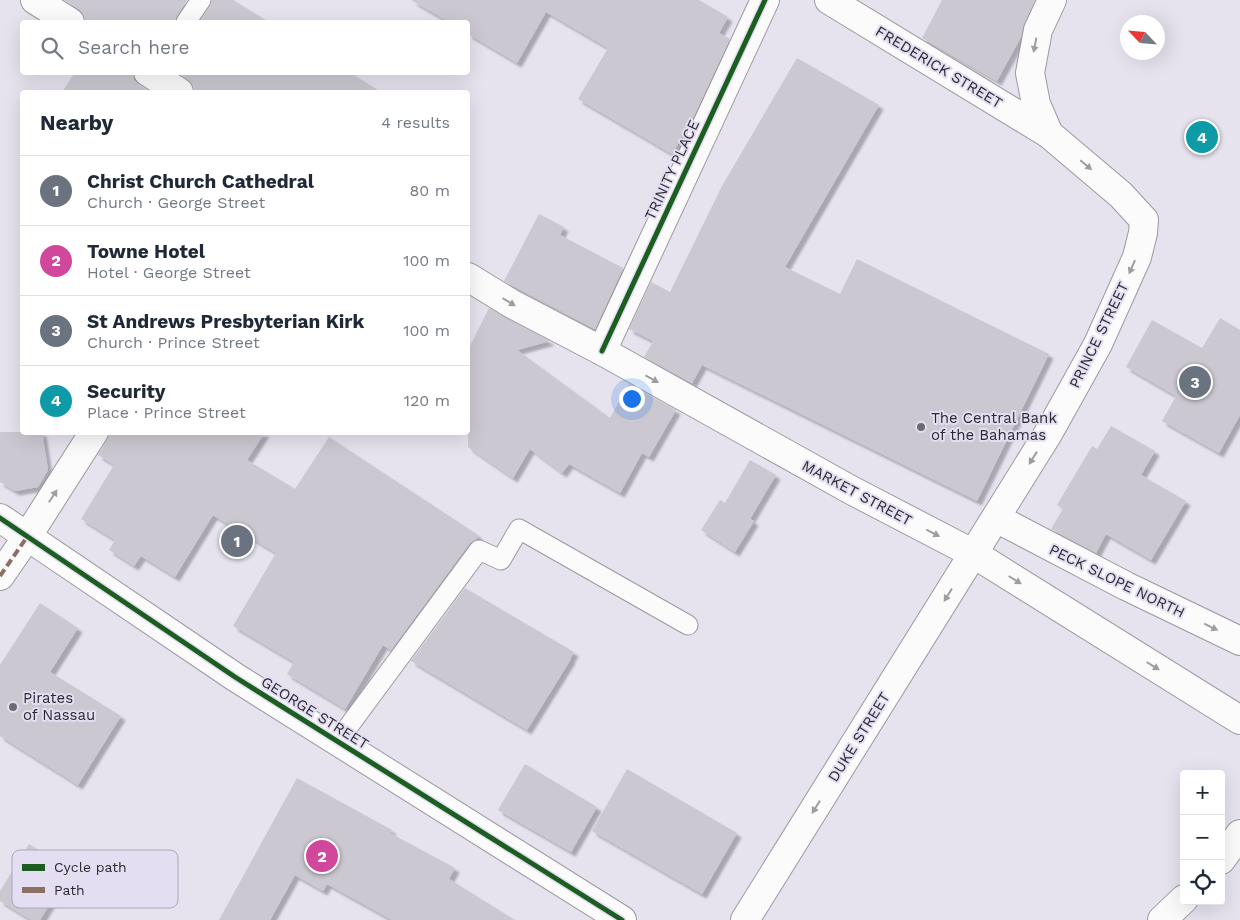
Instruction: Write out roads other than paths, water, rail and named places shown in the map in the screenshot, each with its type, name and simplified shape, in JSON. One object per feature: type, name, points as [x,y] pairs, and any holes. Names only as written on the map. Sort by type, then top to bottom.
[{"type":"main road","points":[[35,0],[67,20]]},
{"type":"main road","name":"TRINITY PLACE","points":[[602,351],[765,0]]},
{"type":"main road","name":"FREDERICK STREET","points":[[829,0],[1049,134]]},
{"type":"main road","points":[[1049,134],[1036,104],[1030,73],[1038,30],[1052,0]]},
{"type":"main road","points":[[154,75],[176,90]]},
{"type":"main road","name":"PRINCE STREET","points":[[974,554],[1049,432],[1098,344],[1136,257],[1143,233],[1144,220],[1134,208],[1049,134]]},
{"type":"main road","name":"MARKET STREET","points":[[470,278],[512,304],[602,351],[851,490],[974,554],[1240,720]]},
{"type":"main road","points":[[0,576],[92,435]]},
{"type":"main road","name":"GEORGE STREET","points":[[0,518],[235,677],[622,920]]},
{"type":"main road","name":"PECK SLOPE NORTH","points":[[996,518],[1118,582],[1240,641]]},
{"type":"main road","name":"DUKE STREET","points":[[745,920],[974,554]]},
{"type":"main road","points":[[1225,855],[1240,834]]},
{"type":"main road","points":[[1162,920],[1180,903]]},
{"type":"lane","points":[[187,20],[201,0]]},
{"type":"lane","points":[[337,742],[479,550],[501,560],[519,529],[688,625]]},
{"type":"place","name":"Security","points":[[1202,137]]},
{"type":"place","name":"St Andrews Presbyterian Kirk","points":[[1195,382]]},
{"type":"place","name":"The Central Bank of the Bahamas","points":[[921,427]]},
{"type":"place","name":"Christ Church Cathedral","points":[[237,541]]},
{"type":"place","name":"Pirates of Nassau","points":[[13,707]]},
{"type":"place","name":"Towne Hotel","points":[[322,856]]}]
